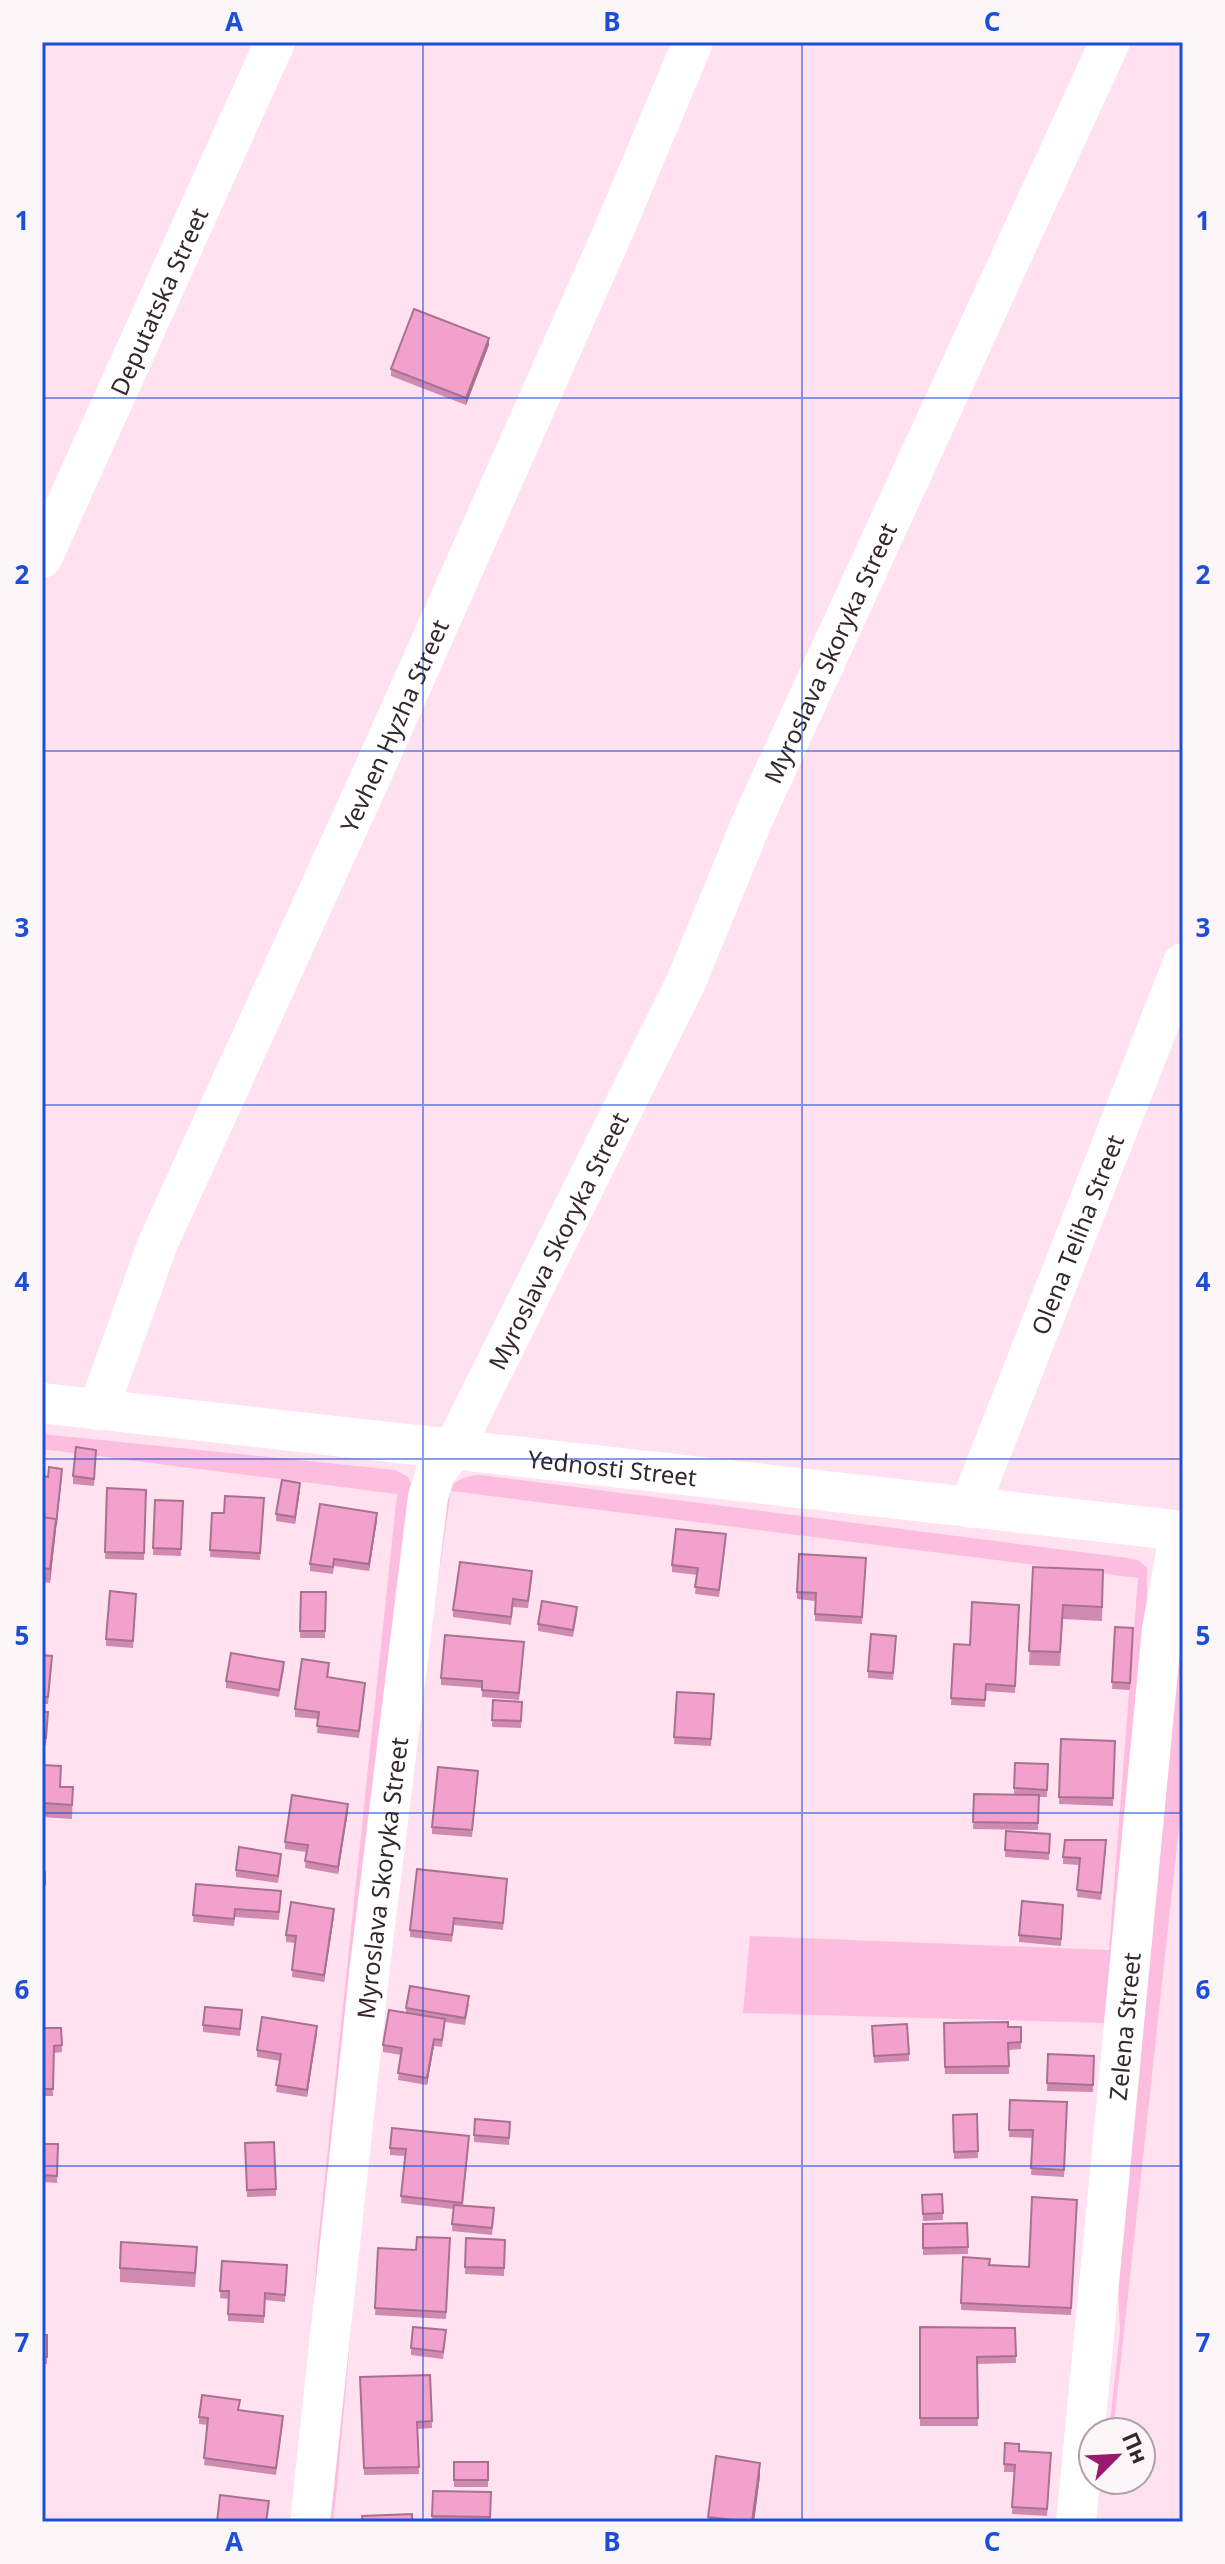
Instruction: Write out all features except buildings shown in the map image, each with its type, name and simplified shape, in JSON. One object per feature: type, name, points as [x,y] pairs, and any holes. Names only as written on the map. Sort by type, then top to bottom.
[{"type":"street","name":"Deputatska Street","points":[[42,558],[275,42]]},
{"type":"street","name":"Yevhen Hyzha Street","points":[[98,1410],[158,1243],[373,772],[614,230],[693,42]]},
{"type":"street","name":"Myroslava Skoryka Street","points":[[310,2522],[370,1966],[428,1497],[436,1472],[453,1450],[686,982],[760,805],[1110,42]]},
{"type":"street","name":"Olena Teliha Street","points":[[969,1508],[1183,963]]},
{"type":"street","name":"Yednosti Street","points":[[42,1403],[1181,1531]]},
{"type":"street","name":"Zelena Street","points":[[1076,2522],[1162,1629],[1181,1531]]},
{"type":"shaded area","points":[[42,1434],[395,1470],[408,1477],[413,1488],[309,2368],[317,2252],[397,1494],[42,1449]]},
{"type":"shaded area","points":[[481,1475],[1128,1558],[1138,1560],[1147,1568],[1147,1622],[1064,2522],[1056,2522],[1104,2023],[743,2013],[750,1936],[1109,1950],[1138,1578],[451,1491],[417,1723],[360,2227],[333,2522],[325,2522],[345,2357],[386,1906],[439,1510],[452,1484]]},
{"type":"shaded area","points":[[1183,1605],[1183,1791],[1115,2416],[1111,2416],[1120,2331],[1118,2284]]}]
